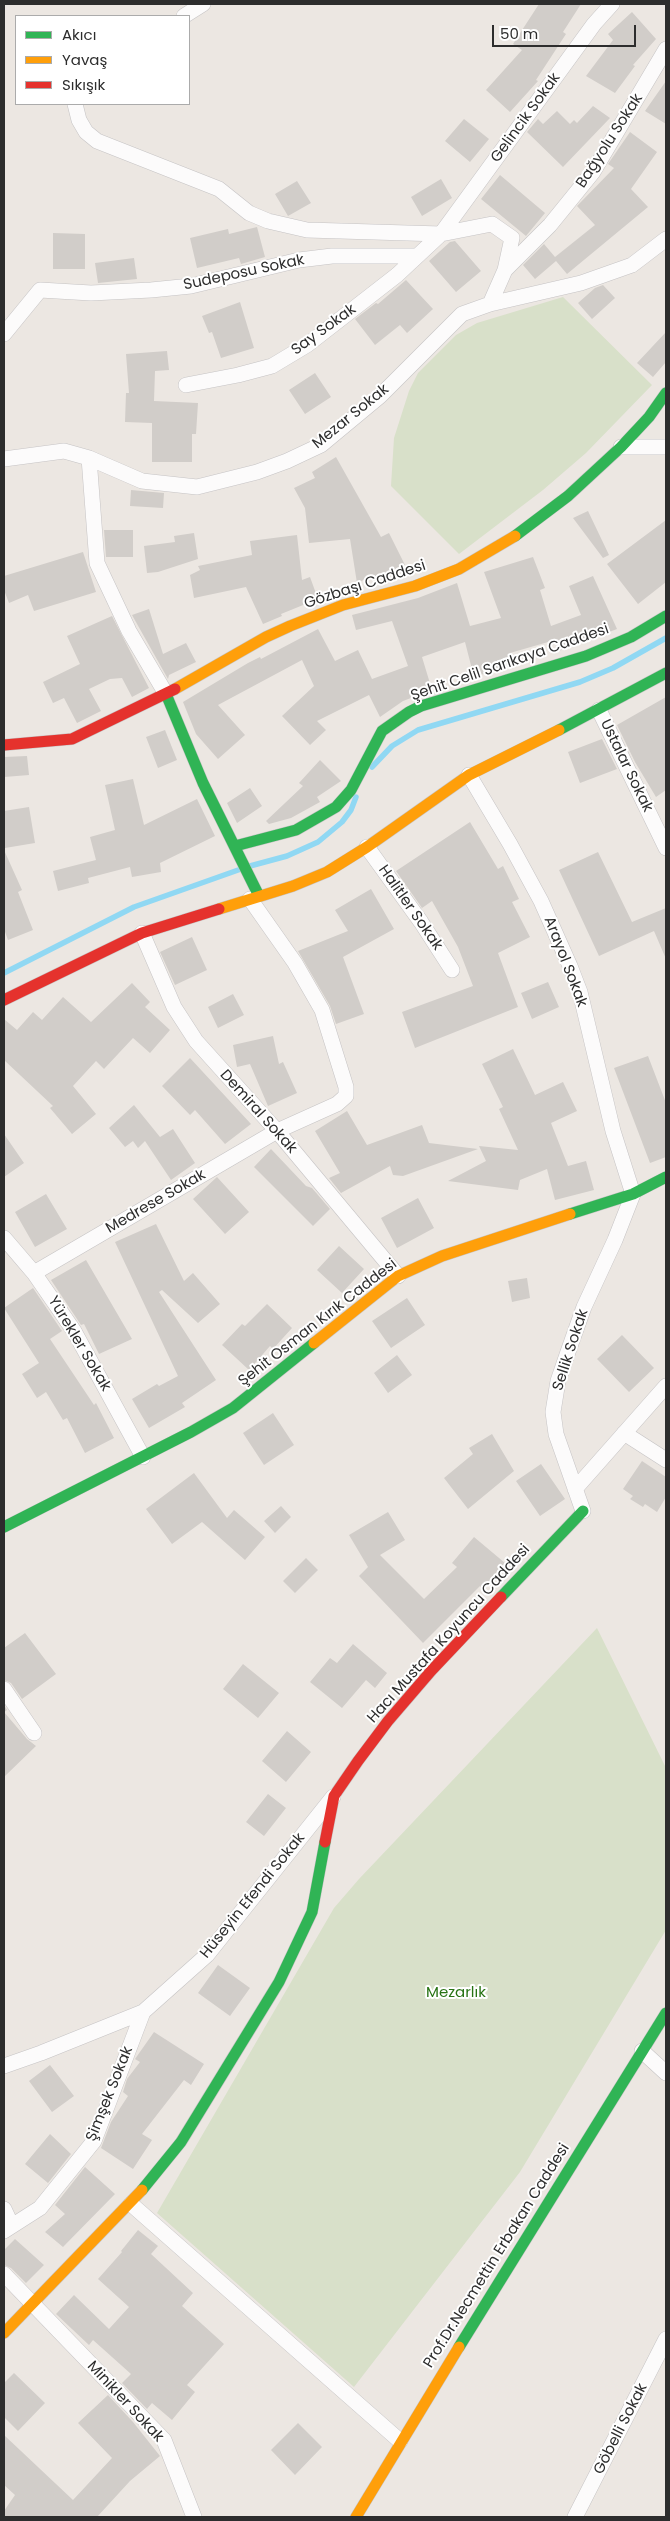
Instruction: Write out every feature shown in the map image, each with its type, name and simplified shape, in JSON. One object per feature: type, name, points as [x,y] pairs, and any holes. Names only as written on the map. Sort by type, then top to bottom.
[{"type":"street","points":[[186,15],[202,4]]},
{"type":"street","name":"Gelincik Sokak","points":[[441,234],[594,24],[612,4]]},
{"type":"street","name":"Bağyolu Sokak","points":[[505,270],[550,225],[593,172],[666,49]]},
{"type":"street","points":[[75,105],[79,120],[86,132],[97,141],[219,189],[249,213],[268,221],[307,230],[441,234],[492,224],[512,238],[505,270],[490,304]]},
{"type":"street","name":"Say Sokak","points":[[186,385],[257,371],[287,357],[343,318],[441,234]]},
{"type":"street","name":"Mezar Sokak","points":[[4,459],[64,451],[89,458],[142,481],[197,487],[257,472],[287,461],[321,445],[380,396],[462,314],[490,304],[581,283],[632,265],[666,239]]},
{"type":"street","name":"Sudeposu Sokak","points":[[4,334],[40,290],[91,293],[142,291],[191,286],[299,260],[332,256],[417,256]]},
{"type":"street","name":"Gözbaşı Caddesi","points":[[4,746],[72,739],[166,694],[290,626],[343,605],[414,586],[459,569],[530,526],[568,496],[621,447],[649,417],[666,393]]},
{"type":"street","points":[[621,447],[666,447]]},
{"type":"street","points":[[89,458],[97,563],[129,631],[166,694],[203,783],[251,880],[254,898]]},
{"type":"street","name":"Şehit Celil Sarıkaya Caddesi","points":[[237,851],[296,830],[336,807],[351,790],[375,740],[382,731],[409,712],[421,706],[586,656],[631,637],[666,616]]},
{"type":"street","points":[[4,1000],[142,932],[293,886],[327,872],[367,848],[468,775],[599,710],[666,672]]},
{"type":"street","name":"Ustalar Sokak","points":[[599,710],[666,848]]},
{"type":"street","name":"Arayol Sokak","points":[[468,775],[510,844],[541,902],[570,966],[580,992],[613,1131],[632,1194]]},
{"type":"street","name":"Halitler Sokak","points":[[367,848],[421,922],[452,970]]},
{"type":"street","name":"Medrese Sokak","points":[[34,1274],[277,1131],[337,1104],[346,1096],[346,1087],[330,1031],[310,986],[254,898]]},
{"type":"street","name":"Demiral Sokak","points":[[142,932],[174,1008],[196,1042],[277,1131],[398,1276]]},
{"type":"street","name":"Şehit Osman Kırık Caddesi","points":[[4,1527],[143,1458],[232,1408],[398,1276],[442,1256],[487,1240],[632,1194],[666,1177]]},
{"type":"street","name":"Sellik Sokak","points":[[583,1511],[556,1434],[553,1412],[558,1381],[584,1307],[615,1240],[632,1194]]},
{"type":"street","name":"Yürekler Sokak","points":[[4,1238],[34,1274],[88,1353],[143,1458]]},
{"type":"street","points":[[575,1489],[666,1386]]},
{"type":"street","points":[[624,1433],[666,1460]]},
{"type":"street","name":"Hacı Mustafa Koyuncu Caddesi","points":[[4,2333],[131,2204],[181,2142],[278,1982],[312,1912],[334,1796],[388,1721],[431,1671],[583,1511]]},
{"type":"street","points":[[4,1689],[34,1733]]},
{"type":"street","name":"Hüseyin Efendi Sokak","points":[[4,2066],[143,2012],[207,1955],[334,1796]]},
{"type":"street","name":"Şimşek Sokak","points":[[8,2228],[40,2208],[94,2141],[143,2012]]},
{"type":"street","name":"Prof.Dr.Necmettin Erbakan Caddesi","points":[[356,2517],[400,2441],[666,2013]]},
{"type":"street","points":[[642,2051],[666,2073]]},
{"type":"street","points":[[131,2204],[400,2441]]},
{"type":"street","points":[[4,2209],[8,2228]]},
{"type":"street","points":[[4,2274],[31,2304]]},
{"type":"street","name":"Minikler Sokak","points":[[31,2304],[164,2440],[194,2517]]},
{"type":"street","name":"Göbelli Sokak","points":[[575,2517],[666,2339]]},
{"type":"green space","points":[[563,297],[652,385],[586,453],[543,490],[459,554],[391,486],[394,438],[409,391],[418,373],[456,335],[477,323]]},
{"type":"green space","name":"Mezarlık","points":[[597,1628],[666,1768],[666,1930],[520,2172],[354,2387],[157,2213],[334,1908],[359,1879]]},
{"type":"building","points":[[539,4],[581,4],[563,32],[566,34],[536,80],[538,81],[510,112],[486,90],[522,50],[513,44]]},
{"type":"building","points":[[632,12],[656,39],[633,65],[635,66],[615,93],[586,76],[613,40],[608,34]]},
{"type":"building","points":[[666,81],[666,124],[645,111]]},
{"type":"building","points":[[593,106],[610,118],[563,167],[527,132],[538,119],[543,124],[557,111],[570,124],[574,120],[577,123]]},
{"type":"building","points":[[464,119],[489,139],[470,162],[445,141]]},
{"type":"building","points":[[630,132],[657,152],[631,189],[648,207],[567,274],[556,261],[535,279],[523,265],[544,244],[555,257],[595,225],[577,206],[614,168],[608,164]]},
{"type":"building","points":[[500,175],[545,213],[526,236],[481,199]]},
{"type":"building","points":[[441,179],[452,198],[422,216],[411,197]]},
{"type":"building","points":[[297,181],[311,203],[288,216],[275,194]]},
{"type":"building","points":[[257,227],[265,257],[241,264],[239,258],[197,268],[190,238],[228,229],[229,234]]},
{"type":"building","points":[[53,233],[85,234],[85,269],[53,269]]},
{"type":"building","points":[[455,241],[481,271],[456,292],[429,261],[450,242]]},
{"type":"building","points":[[134,258],[137,279],[98,283],[95,263]]},
{"type":"building","points":[[406,280],[433,309],[407,333],[400,325],[375,345],[355,319],[376,303],[378,304]]},
{"type":"building","points":[[603,285],[615,298],[592,319],[578,303],[595,288]]},
{"type":"building","points":[[240,302],[254,348],[221,358],[212,332],[209,333],[202,316]]},
{"type":"building","points":[[666,332],[666,362],[653,377],[637,363]]},
{"type":"building","points":[[167,351],[169,370],[155,371],[154,401],[198,403],[196,434],[192,434],[192,462],[152,462],[152,423],[125,422],[126,393],[129,393],[126,354]]},
{"type":"building","points":[[315,373],[331,397],[305,414],[289,390]]},
{"type":"building","points":[[336,457],[381,537],[389,533],[405,565],[374,579],[372,576],[357,583],[350,539],[309,543],[305,508],[294,488],[315,478],[312,472]]},
{"type":"building","points":[[131,490],[164,493],[163,508],[130,506]]},
{"type":"building","points":[[588,511],[609,555],[603,558],[573,518]]},
{"type":"building","points":[[666,520],[666,582],[638,604],[607,564]]},
{"type":"building","points":[[104,530],[133,530],[133,557],[106,557]]},
{"type":"building","points":[[194,533],[198,559],[158,572],[147,573],[144,546],[175,542],[174,536]]},
{"type":"building","points":[[297,535],[302,580],[310,577],[318,599],[281,614],[282,616],[263,624],[246,587],[194,598],[190,575],[200,570],[198,566],[252,555],[250,541]]},
{"type":"building","points":[[83,552],[96,592],[34,611],[28,595],[9,603],[4,590],[4,576]]},
{"type":"building","points":[[533,557],[545,588],[540,590],[551,626],[581,615],[569,586],[593,576],[617,629],[559,651],[555,640],[510,653],[513,665],[474,677],[465,642],[422,657],[432,690],[403,701],[380,717],[369,695],[317,721],[326,730],[310,745],[282,716],[314,686],[302,660],[218,705],[245,735],[218,759],[196,734],[183,702],[248,663],[260,657],[261,659],[318,629],[335,661],[358,650],[372,679],[408,666],[392,621],[356,630],[352,615],[418,598],[457,583],[470,626],[501,618],[484,572]]},
{"type":"building","points":[[149,609],[163,654],[186,643],[196,662],[169,675],[168,679],[132,615]]},
{"type":"building","points":[[112,616],[149,688],[132,697],[122,678],[110,679],[89,689],[101,711],[77,723],[64,698],[53,703],[43,682],[80,664],[67,636]]},
{"type":"building","points":[[666,697],[666,790],[656,797],[635,762],[617,725]]},
{"type":"building","points":[[165,730],[177,760],[158,768],[146,737]]},
{"type":"building","points":[[602,739],[617,769],[580,783],[568,752]]},
{"type":"building","points":[[27,756],[29,775],[4,777],[4,757]]},
{"type":"building","points":[[320,760],[341,781],[317,797],[320,802],[291,818],[269,824],[266,821],[303,786],[299,783]]},
{"type":"building","points":[[133,779],[144,825],[197,799],[215,836],[160,863],[161,872],[132,877],[130,867],[88,878],[89,883],[58,891],[53,871],[96,860],[90,837],[115,830],[105,785]]},
{"type":"building","points":[[250,788],[262,806],[237,823],[227,803]]},
{"type":"building","points":[[29,807],[35,843],[5,848],[4,811]]},
{"type":"building","points":[[470,822],[498,869],[503,866],[519,899],[512,902],[530,937],[498,953],[518,1007],[415,1048],[402,1012],[473,986],[458,947],[432,901],[422,908],[396,871]]},
{"type":"building","points":[[4,850],[22,890],[18,892],[33,930],[8,940],[4,929]]},
{"type":"building","points":[[598,852],[632,922],[666,908],[666,959],[654,931],[599,956],[559,870]]},
{"type":"building","points":[[371,889],[394,929],[343,957],[364,1014],[336,1024],[330,1006],[298,951],[348,931],[335,910]]},
{"type":"building","points":[[192,937],[207,970],[175,985],[160,952]]},
{"type":"building","points":[[548,982],[559,1007],[532,1019],[521,993]]},
{"type":"building","points":[[132,983],[150,1002],[145,1007],[170,1030],[150,1053],[133,1038],[104,1069],[96,1061],[73,1086],[96,1114],[72,1134],[50,1108],[53,1106],[4,1060],[4,1019],[17,1030],[33,1012],[42,1020],[63,997],[91,1022]]},
{"type":"building","points":[[233,994],[244,1015],[218,1028],[208,1007]]},
{"type":"building","points":[[273,1036],[279,1064],[283,1062],[297,1093],[268,1106],[250,1064],[237,1067],[233,1045]]},
{"type":"building","points":[[513,1049],[535,1095],[563,1082],[577,1111],[551,1123],[568,1166],[586,1161],[594,1190],[555,1200],[547,1169],[520,1180],[518,1190],[448,1181],[486,1161],[479,1146],[518,1150],[499,1109],[503,1107],[482,1064]]},
{"type":"building","points":[[648,1056],[666,1103],[666,1157],[650,1163],[614,1068]]},
{"type":"building","points":[[190,1058],[251,1124],[225,1144],[195,1110],[190,1115],[162,1086]]},
{"type":"building","points":[[134,1105],[160,1137],[173,1129],[195,1163],[171,1180],[145,1141],[138,1148],[133,1141],[125,1147],[109,1128]]},
{"type":"building","points":[[347,1111],[367,1145],[422,1125],[429,1143],[478,1149],[403,1176],[393,1175],[390,1166],[341,1193],[329,1178],[340,1173],[315,1131]]},
{"type":"building","points":[[4,1134],[24,1163],[4,1177]]},
{"type":"building","points":[[271,1149],[306,1186],[312,1188],[330,1209],[313,1226],[254,1167]]},
{"type":"building","points":[[217,1177],[249,1212],[225,1234],[193,1199]]},
{"type":"building","points":[[46,1194],[67,1229],[35,1247],[15,1212]]},
{"type":"building","points":[[418,1198],[434,1228],[397,1248],[381,1218]]},
{"type":"building","points":[[156,1224],[184,1281],[193,1273],[220,1304],[198,1323],[162,1290],[159,1292],[216,1380],[182,1403],[185,1407],[149,1428],[132,1399],[157,1384],[159,1386],[178,1376],[115,1242]]},
{"type":"building","points":[[339,1246],[364,1269],[342,1293],[317,1270]]},
{"type":"building","points":[[86,1260],[132,1339],[99,1354],[84,1324],[81,1325],[51,1280]]},
{"type":"building","points":[[527,1278],[530,1298],[512,1302],[508,1281]]},
{"type":"building","points":[[33,1288],[62,1331],[50,1339],[94,1405],[96,1403],[114,1438],[85,1453],[67,1418],[63,1420],[46,1392],[37,1398],[22,1374],[39,1363],[4,1308]]},
{"type":"building","points":[[407,1298],[425,1325],[391,1348],[372,1321]]},
{"type":"building","points":[[267,1304],[292,1328],[273,1349],[270,1346],[249,1370],[222,1345],[242,1324],[245,1326]]},
{"type":"building","points":[[622,1335],[654,1368],[629,1392],[597,1359]]},
{"type":"building","points":[[397,1355],[412,1375],[388,1393],[374,1373]]},
{"type":"building","points":[[273,1413],[294,1445],[264,1465],[243,1433]]},
{"type":"building","points":[[492,1434],[514,1471],[468,1509],[444,1478],[473,1454],[469,1448]]},
{"type":"building","points":[[642,1461],[666,1477],[666,1497],[657,1512],[645,1504],[643,1507],[630,1499],[633,1496],[623,1489]]},
{"type":"building","points":[[541,1464],[565,1499],[540,1516],[516,1481]]},
{"type":"building","points":[[194,1473],[227,1518],[234,1510],[265,1537],[245,1560],[202,1522],[172,1544],[146,1509]]},
{"type":"building","points":[[281,1506],[291,1517],[275,1533],[264,1521]]},
{"type":"building","points":[[388,1512],[405,1540],[380,1555],[424,1599],[457,1567],[452,1563],[474,1537],[505,1563],[483,1589],[480,1586],[423,1643],[359,1576],[368,1567],[349,1535]]},
{"type":"building","points":[[306,1558],[318,1570],[295,1593],[283,1581]]},
{"type":"building","points":[[25,1633],[56,1674],[22,1699],[11,1683],[4,1680],[4,1648]]},
{"type":"building","points":[[353,1644],[387,1673],[375,1688],[366,1680],[342,1708],[310,1682],[330,1658],[337,1663]]},
{"type":"building","points":[[243,1664],[279,1693],[258,1718],[223,1689]]},
{"type":"building","points":[[4,1712],[27,1739],[36,1746],[4,1777]]},
{"type":"building","points":[[287,1731],[311,1752],[286,1782],[262,1761]]},
{"type":"building","points":[[268,1794],[286,1808],[264,1836],[246,1822]]},
{"type":"building","points":[[218,1965],[250,1988],[230,2016],[198,1993]]},
{"type":"building","points":[[154,2032],[204,2064],[191,2085],[184,2080],[142,2134],[152,2140],[133,2169],[101,2148],[111,2122],[128,2096],[123,2092],[127,2079],[140,2062],[135,2059]]},
{"type":"building","points":[[50,2065],[74,2096],[52,2112],[29,2081]]},
{"type":"building","points":[[50,2134],[71,2154],[48,2183],[25,2164]]},
{"type":"building","points":[[85,2167],[115,2194],[63,2247],[45,2232],[65,2214],[55,2205]]},
{"type":"building","points":[[138,2230],[158,2246],[151,2254],[193,2293],[182,2306],[224,2344],[187,2385],[195,2392],[172,2420],[152,2403],[147,2409],[122,2383],[131,2374],[93,2340],[89,2345],[56,2314],[74,2295],[109,2329],[129,2307],[98,2279],[122,2252]]},
{"type":"building","points":[[15,2239],[44,2265],[26,2283],[11,2268],[4,2265],[4,2250]]},
{"type":"building","points":[[14,2373],[45,2403],[18,2431],[4,2417],[4,2383]]},
{"type":"building","points":[[108,2395],[133,2422],[160,2456],[130,2481],[97,2517],[4,2517],[4,2511],[15,2495],[4,2485],[4,2435],[73,2500],[112,2458],[78,2423]]},
{"type":"building","points":[[298,2423],[322,2447],[295,2475],[271,2450]]},
{"type":"waterway","points":[[372,767],[392,746],[418,730],[580,682],[613,668],[666,638]]},
{"type":"waterway","points":[[250,866],[287,856],[318,842],[342,822],[351,810],[356,797]]},
{"type":"waterway","points":[[4,973],[134,907],[241,869]]},
{"type":"traffic: fast","points":[[515,536],[568,496],[621,447],[649,417],[666,393]]},
{"type":"traffic: fast","points":[[235,846],[296,830],[336,807],[351,790],[382,731],[409,712],[421,706],[586,656],[631,637],[666,616]]},
{"type":"traffic: fast","points":[[559,730],[666,673]]},
{"type":"traffic: fast","points":[[166,694],[203,783],[259,896]]},
{"type":"traffic: fast","points":[[570,1214],[633,1194],[666,1177]]},
{"type":"traffic: fast","points":[[4,1527],[191,1432],[233,1408],[314,1343]]},
{"type":"traffic: fast","points":[[501,1597],[583,1511]]},
{"type":"traffic: fast","points":[[142,2190],[181,2142],[279,1982],[312,1912],[325,1842]]},
{"type":"traffic: fast","points":[[459,2347],[666,2013]]},
{"type":"traffic: slow","points":[[175,689],[266,637],[290,626],[343,605],[415,586],[459,569],[515,536]]},
{"type":"traffic: slow","points":[[219,909],[293,886],[327,872],[367,847],[469,775],[559,730]]},
{"type":"traffic: slow","points":[[314,1343],[398,1276],[442,1256],[570,1214]]},
{"type":"traffic: slow","points":[[4,2333],[142,2190]]},
{"type":"traffic: slow","points":[[356,2517],[459,2347]]},
{"type":"traffic: jam","points":[[4,745],[72,739],[175,689]]},
{"type":"traffic: jam","points":[[4,1000],[142,933],[219,909]]},
{"type":"traffic: jam","points":[[325,1842],[334,1796],[358,1761],[388,1721],[431,1671],[501,1597]]}]
